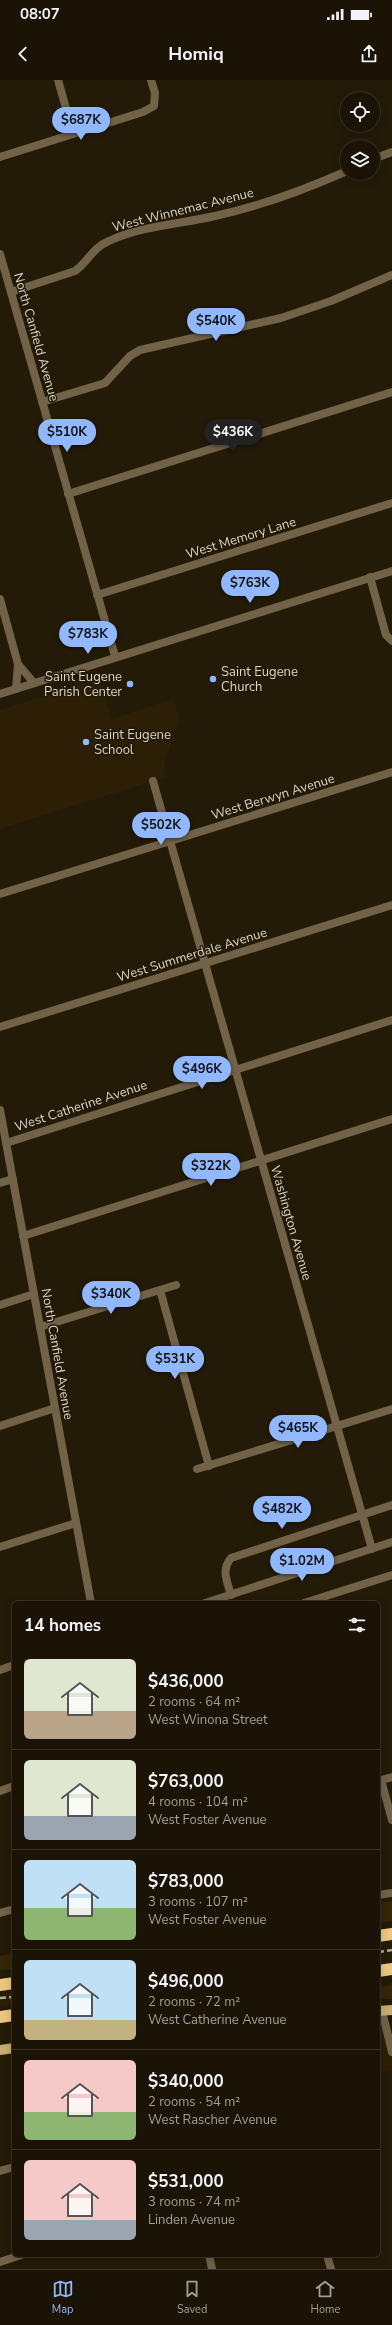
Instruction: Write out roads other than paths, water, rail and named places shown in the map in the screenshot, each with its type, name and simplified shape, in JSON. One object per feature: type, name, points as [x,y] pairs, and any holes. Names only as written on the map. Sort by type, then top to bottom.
[{"type":"highway","points":[[380,1936],[392,1934]]},
{"type":"highway","points":[[380,1971],[392,1969]]},
{"type":"highway","points":[[0,1984],[12,1983]]},
{"type":"highway","points":[[0,2017],[12,2015]]},
{"type":"main road","points":[[0,2050],[12,2048]]},
{"type":"street","points":[[58,80],[73,133]]},
{"type":"street","points":[[0,157],[143,112],[154,106],[155,93],[151,80]]},
{"type":"street","points":[[380,156],[392,152]]},
{"type":"street","name":"West Winnemac Avenue","points":[[11,292],[75,271],[82,266],[95,249],[119,237],[249,207],[299,191],[340,174]]},
{"type":"street","name":"North Canfield Avenue","points":[[0,255],[115,656]]},
{"type":"street","points":[[42,402],[105,383],[130,356],[140,350],[281,318],[331,301],[392,275]]},
{"type":"street","points":[[68,494],[392,392]]},
{"type":"street","name":"West Memory Lane","points":[[97,595],[392,503]]},
{"type":"street","points":[[0,694],[115,656],[392,570]]},
{"type":"street","points":[[370,577],[386,635],[392,642]]},
{"type":"street","points":[[0,600],[18,664],[16,689]]},
{"type":"street","points":[[18,664],[34,683]]},
{"type":"street","name":"West Berwyn Avenue","points":[[0,894],[392,772]]},
{"type":"street","name":"Washington Avenue","points":[[154,782],[372,1549]]},
{"type":"street","name":"West Summerdale Avenue","points":[[0,1027],[392,905]]},
{"type":"street","name":"West Catherine Avenue","points":[[6,1143],[392,1020]]},
{"type":"street","name":"North Canfield Avenue","points":[[0,1110],[91,1601]]},
{"type":"street","points":[[23,1236],[392,1119]]},
{"type":"street","points":[[0,1183],[13,1179]]},
{"type":"street","points":[[40,1327],[176,1285]]},
{"type":"street","points":[[160,1290],[209,1466]]},
{"type":"street","points":[[0,1305],[34,1294]]},
{"type":"street","points":[[0,1426],[55,1408]]},
{"type":"street","points":[[197,1469],[392,1409]]},
{"type":"street","points":[[231,1595],[225,1568],[231,1558],[392,1505]]},
{"type":"street","points":[[0,1547],[76,1523]]},
{"type":"street","points":[[212,1601],[392,1542]]},
{"type":"street","points":[[310,1601],[392,1575]]},
{"type":"street","points":[[0,1670],[12,1666]]},
{"type":"street","points":[[392,1777],[380,1781],[392,1820]]},
{"type":"street","points":[[0,1791],[12,1787]]},
{"type":"street","points":[[380,1895],[392,1893]]},
{"type":"street","points":[[0,1913],[12,1910]]},
{"type":"street","points":[[384,2011],[392,2052]]},
{"type":"street","points":[[0,2171],[12,2168]]},
{"type":"street","points":[[0,2262],[14,2257]]},
{"type":"street","points":[[209,2257],[212,2269]]},
{"type":"street","points":[[328,2257],[331,2269]]},
{"type":"railway","points":[[380,1952],[392,1950]]},
{"type":"railway","points":[[0,1998],[12,1997]]},
{"type":"place","name":"Saint Eugene Church","points":[[213,679]]},
{"type":"place","name":"Saint Eugene Parish Center","points":[[130,684]]},
{"type":"place","name":"Saint Eugene School","points":[[86,742]]}]
